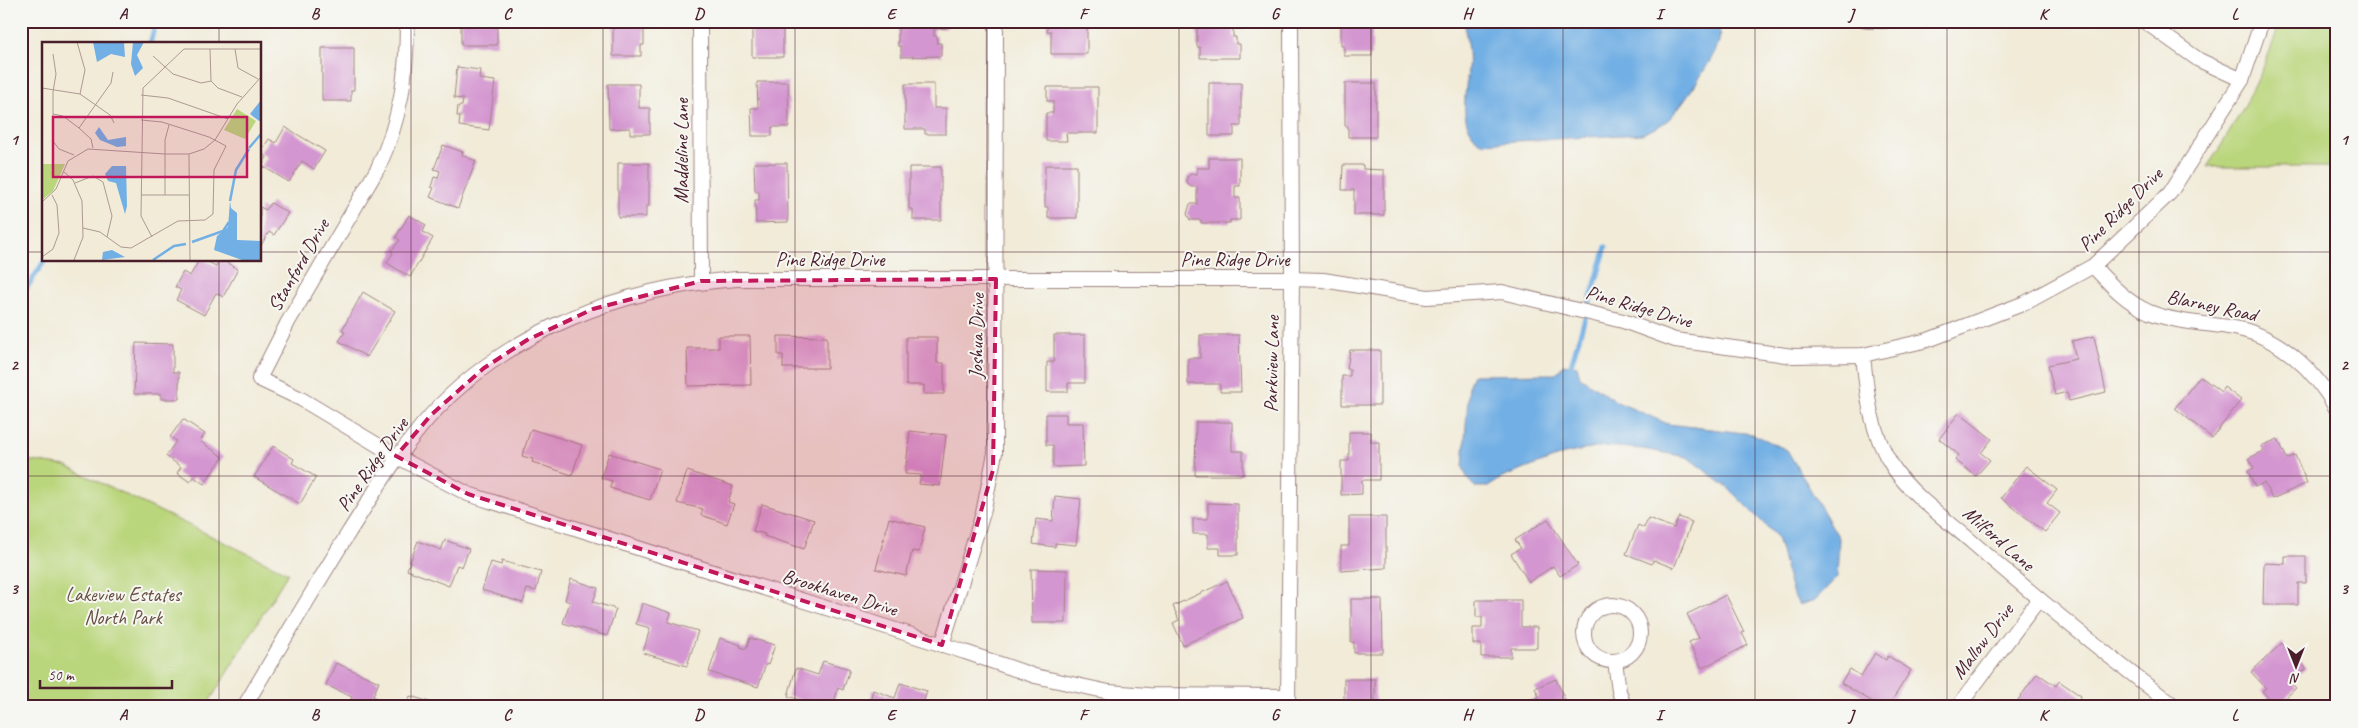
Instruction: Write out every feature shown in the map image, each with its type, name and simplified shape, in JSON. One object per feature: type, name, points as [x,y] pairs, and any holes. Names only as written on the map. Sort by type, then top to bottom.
[{"type":"street","name":"Stanford Drive","points":[[396,456],[301,399],[258,379],[288,322],[378,168],[389,143],[404,90],[407,21]]},
{"type":"street","name":"Maddeline Lane","points":[[700,21],[701,281]]},
{"type":"street","name":"Joshua Drive","points":[[942,645],[983,513],[993,470],[996,279],[996,21]]},
{"type":"street","name":"Parkview Lane","points":[[1288,702],[1292,279],[1292,21]]},
{"type":"street","points":[[1867,21],[1885,21]]},
{"type":"street","points":[[2144,21],[2160,35],[2199,60],[2242,80]]},
{"type":"street","name":"Pine Ridge Drive","points":[[244,707],[396,456],[431,415],[458,389],[484,368],[555,324],[593,309],[664,288],[701,281],[737,279],[1323,280],[1427,298],[1502,292],[1623,321],[1685,342],[1793,356],[1863,354],[1928,340],[2025,303],[2093,266],[2170,193],[2242,80],[2262,21]]},
{"type":"street","name":"Blarney Road","points":[[2093,266],[2122,296],[2148,312],[2195,324],[2230,327],[2278,343],[2316,378],[2337,410]]},
{"type":"street","name":"Milford Lane","points":[[1863,354],[1869,412],[1879,441],[1893,467],[1913,490],[2039,599],[2176,707]]},
{"type":"street","name":"Brookhaven Drive","points":[[396,456],[468,494],[1035,676],[1109,692],[1288,702]]},
{"type":"street","name":"Mallow Drive","points":[[1958,707],[2039,599]]},
{"type":"street","points":[[1605,606],[1617,606],[1628,610],[1636,618],[1640,628],[1640,640],[1635,650],[1626,658],[1615,661],[1595,656],[1588,648],[1584,638],[1584,628],[1588,618],[1596,610],[1605,606]]},
{"type":"street","points":[[1615,661],[1619,691],[1624,707]]},
{"type":"highlighted area","points":[[996,279],[993,470],[942,645],[468,494],[396,456],[431,415],[484,368],[527,340],[593,309],[701,281]]},
{"type":"green space","points":[[2280,21],[2337,21],[2337,167],[2207,167],[2258,79]]},
{"type":"green space","name":"Lakeview Estates North Park","points":[[25,460],[66,466],[288,573],[206,707],[21,707],[21,471]]},
{"type":"water","points":[[1465,21],[1718,21],[1720,36],[1712,58],[1681,104],[1669,119],[1649,131],[1642,134],[1481,143],[1473,135],[1466,118],[1465,99],[1468,51]]},
{"type":"water","points":[[1563,364],[1577,366],[1580,377],[1617,402],[1668,424],[1753,434],[1787,450],[1839,538],[1837,577],[1815,600],[1799,605],[1792,592],[1777,537],[1728,488],[1687,457],[1643,449],[1604,446],[1564,454],[1502,478],[1488,487],[1475,487],[1468,480],[1463,467],[1469,384],[1473,375],[1554,374],[1560,370]]},
{"type":"building","points":[[305,21],[337,21],[337,24],[305,24]]},
{"type":"building","points":[[461,21],[497,21],[497,45],[461,45]]},
{"type":"building","points":[[613,21],[644,21],[644,45],[641,45],[641,56],[613,56]]},
{"type":"building","points":[[756,21],[783,21],[783,57],[752,57],[752,30],[756,30]]},
{"type":"building","points":[[898,21],[947,21],[947,28],[934,29],[937,43],[941,43],[941,56],[901,57],[901,46],[898,46]]},
{"type":"building","points":[[1047,21],[1087,21],[1087,54],[1051,54],[1051,31],[1047,31]]},
{"type":"building","points":[[1197,21],[1246,21],[1246,29],[1233,29],[1233,37],[1236,37],[1236,44],[1240,44],[1240,58],[1200,58],[1200,47],[1197,47]]},
{"type":"building","points":[[1341,21],[1372,21],[1372,56],[1344,56],[1344,46],[1341,46]]},
{"type":"building","points":[[322,48],[354,48],[354,90],[351,90],[351,101],[322,101]]},
{"type":"building","points":[[457,67],[480,70],[479,79],[495,81],[489,130],[459,126],[458,106],[462,106],[463,99],[454,98]]},
{"type":"building","points":[[757,82],[788,82],[789,127],[772,127],[772,136],[752,136],[751,108],[758,108]]},
{"type":"building","points":[[1209,83],[1241,83],[1241,126],[1234,126],[1234,136],[1209,136]]},
{"type":"building","points":[[1345,83],[1376,83],[1376,137],[1348,137],[1348,126],[1345,126]]},
{"type":"building","points":[[608,84],[639,84],[639,108],[650,108],[650,134],[630,134],[630,128],[609,129]]},
{"type":"building","points":[[905,84],[934,84],[934,108],[946,108],[946,134],[925,134],[925,129],[905,129]]},
{"type":"building","points":[[1047,87],[1098,87],[1098,133],[1066,133],[1067,141],[1046,141],[1046,113],[1053,113],[1053,101],[1047,101]]},
{"type":"building","points":[[285,127],[325,151],[314,169],[302,161],[289,182],[262,166],[267,157],[261,154],[261,151],[269,139],[276,143]]},
{"type":"building","points":[[443,145],[463,152],[462,155],[476,161],[458,208],[430,197],[434,188],[431,187],[434,177],[438,178],[440,171],[434,169]]},
{"type":"building","points":[[1209,158],[1240,158],[1240,186],[1235,186],[1235,198],[1240,198],[1240,220],[1230,220],[1230,223],[1201,223],[1201,220],[1190,220],[1187,214],[1190,204],[1197,204],[1197,187],[1191,187],[1187,183],[1187,177],[1191,174],[1197,174],[1197,168],[1209,168]]},
{"type":"building","points":[[618,163],[649,163],[649,206],[646,206],[646,217],[618,217]]},
{"type":"building","points":[[754,163],[787,163],[788,222],[756,223],[755,200],[759,200],[759,191],[755,191]]},
{"type":"building","points":[[1045,165],[1077,165],[1077,218],[1048,218],[1048,207],[1045,207]]},
{"type":"building","points":[[1343,165],[1363,165],[1363,169],[1384,170],[1384,215],[1354,215],[1354,190],[1342,190]]},
{"type":"building","points":[[909,167],[941,167],[941,220],[913,220],[913,209],[909,209]]},
{"type":"building","points":[[271,203],[288,213],[274,235],[269,232],[261,245],[261,208],[266,210]]},
{"type":"building","points":[[409,215],[426,225],[423,232],[433,238],[410,277],[387,263],[393,253],[391,251],[400,240],[396,237]]},
{"type":"building","points":[[198,261],[206,261],[216,266],[218,261],[224,261],[238,269],[223,297],[216,293],[204,315],[176,300],[181,290],[175,287],[183,272],[190,276]]},
{"type":"building","points":[[363,292],[395,311],[367,357],[339,341],[345,332],[342,330]]},
{"type":"building","points":[[1054,335],[1085,335],[1085,383],[1068,383],[1068,392],[1047,392],[1047,362],[1054,362]]},
{"type":"building","points":[[1200,335],[1239,335],[1241,392],[1220,392],[1220,384],[1188,384],[1188,358],[1200,358]]},
{"type":"building","points":[[719,336],[750,336],[751,385],[688,386],[687,348],[719,348]]},
{"type":"building","points":[[778,336],[827,337],[827,368],[783,368],[783,355],[778,355]]},
{"type":"building","points":[[2094,336],[2106,392],[2069,401],[2067,392],[2055,395],[2048,365],[2076,359],[2072,341]]},
{"type":"building","points":[[906,337],[937,337],[937,363],[944,363],[944,394],[924,394],[924,385],[906,385]]},
{"type":"building","points":[[136,343],[173,344],[173,372],[179,372],[179,399],[161,399],[161,394],[134,394]]},
{"type":"building","points":[[1350,350],[1380,350],[1380,405],[1342,405],[1342,376],[1350,376],[1350,369],[1347,369]]},
{"type":"building","points":[[2200,376],[2221,392],[2224,387],[2241,400],[2212,438],[2175,408]]},
{"type":"building","points":[[1959,413],[1992,439],[1981,453],[1990,460],[1976,476],[1955,460],[1959,455],[1939,439]]},
{"type":"building","points":[[1046,414],[1066,414],[1066,423],[1083,423],[1084,466],[1053,467],[1053,445],[1046,445]]},
{"type":"building","points":[[183,419],[205,434],[200,441],[223,457],[204,484],[194,477],[190,482],[177,473],[181,467],[166,456],[176,441],[170,437]]},
{"type":"building","points":[[1196,422],[1232,422],[1232,451],[1243,451],[1243,475],[1195,475]]},
{"type":"building","points":[[531,429],[582,445],[572,475],[532,462],[533,459],[522,456]]},
{"type":"building","points":[[910,431],[946,435],[940,486],[919,484],[921,475],[905,474]]},
{"type":"building","points":[[1349,432],[1371,432],[1371,442],[1379,442],[1379,480],[1362,480],[1362,494],[1341,495],[1341,461],[1349,461]]},
{"type":"building","points":[[2278,439],[2287,459],[2295,455],[2307,483],[2272,499],[2264,483],[2255,487],[2248,471],[2254,468],[2249,458],[2264,451],[2261,446]]},
{"type":"building","points":[[273,446],[294,459],[292,463],[316,477],[300,504],[254,477]]},
{"type":"building","points":[[609,453],[660,469],[650,500],[610,488],[612,481],[601,478]]},
{"type":"building","points":[[2026,466],[2057,490],[2047,503],[2060,513],[2045,532],[2001,498]]},
{"type":"building","points":[[687,471],[733,486],[728,502],[734,504],[727,524],[701,515],[703,509],[677,503]]},
{"type":"building","points":[[1055,496],[1081,499],[1076,545],[1055,543],[1055,547],[1033,544],[1036,519],[1053,521]]},
{"type":"building","points":[[1208,503],[1238,504],[1238,555],[1220,555],[1220,548],[1208,548],[1208,534],[1193,534],[1193,519],[1208,519]]},
{"type":"building","points":[[762,504],[814,520],[804,549],[753,531]]},
{"type":"building","points":[[1349,517],[1386,517],[1386,568],[1341,571],[1341,546],[1349,546]]},
{"type":"building","points":[[1679,517],[1692,522],[1674,568],[1653,560],[1652,564],[1626,554],[1638,525],[1644,528],[1648,518],[1674,528]]},
{"type":"building","points":[[889,518],[925,527],[919,552],[912,551],[906,576],[876,569]]},
{"type":"building","points":[[1548,519],[1578,565],[1560,576],[1553,566],[1529,582],[1511,554],[1521,548],[1515,540]]},
{"type":"building","points":[[445,540],[469,549],[462,567],[457,565],[449,586],[407,570],[418,541],[441,550]]},
{"type":"building","points":[[2285,556],[2306,556],[2306,583],[2298,583],[2298,605],[2263,605],[2264,563],[2285,564]]},
{"type":"building","points":[[502,561],[541,572],[536,591],[527,589],[523,603],[482,590],[491,562],[501,565]]},
{"type":"building","points":[[1031,569],[1067,570],[1066,623],[1032,623]]},
{"type":"building","points":[[571,579],[598,588],[593,602],[616,609],[607,636],[563,623],[570,602],[565,600]]},
{"type":"building","points":[[1227,581],[1243,618],[1183,645],[1173,623],[1179,620],[1173,606]]},
{"type":"building","points":[[1726,595],[1744,632],[1742,633],[1748,645],[1702,668],[1689,642],[1699,638],[1687,614]]},
{"type":"building","points":[[1351,599],[1382,599],[1383,653],[1354,653],[1354,642],[1351,642]]},
{"type":"building","points":[[1476,600],[1521,600],[1521,627],[1537,627],[1537,648],[1511,648],[1511,657],[1481,657],[1481,644],[1473,644],[1473,628],[1482,628],[1482,617],[1476,617]]},
{"type":"building","points":[[642,603],[671,613],[668,622],[698,631],[687,666],[643,653],[650,628],[636,624]]},
{"type":"building","points":[[720,638],[741,645],[740,647],[746,649],[750,638],[775,645],[758,687],[709,672]]},
{"type":"building","points":[[2282,643],[2306,668],[2291,683],[2296,688],[2276,707],[2262,691],[2266,688],[2251,672]]},
{"type":"building","points":[[1875,653],[1886,660],[1888,656],[1911,670],[1888,707],[1881,707],[1841,683],[1850,669],[1861,676]]},
{"type":"building","points":[[823,661],[850,669],[843,690],[838,688],[833,707],[823,707],[788,696],[796,668],[818,675]]},
{"type":"building","points":[[336,663],[379,682],[373,696],[382,700],[379,707],[347,707],[352,697],[326,685]]},
{"type":"building","points":[[2037,673],[2056,686],[2059,681],[2081,696],[2073,707],[2022,707],[2016,703]]},
{"type":"building","points":[[1344,679],[1375,679],[1375,707],[1344,707]]},
{"type":"building","points":[[1556,679],[1568,707],[1526,707],[1524,703],[1539,697],[1535,688]]},
{"type":"building","points":[[900,683],[927,691],[922,707],[868,707],[873,690],[895,698]]},
{"type":"building","points":[[410,696],[443,706],[443,707],[407,707]]},
{"type":"building","points":[[977,703],[988,706],[988,707],[976,707]]},
{"type":"waterway","points":[[151,42],[156,21]]},
{"type":"waterway","points":[[1571,365],[1606,247]]},
{"type":"waterway","points":[[21,297],[44,261]]}]
